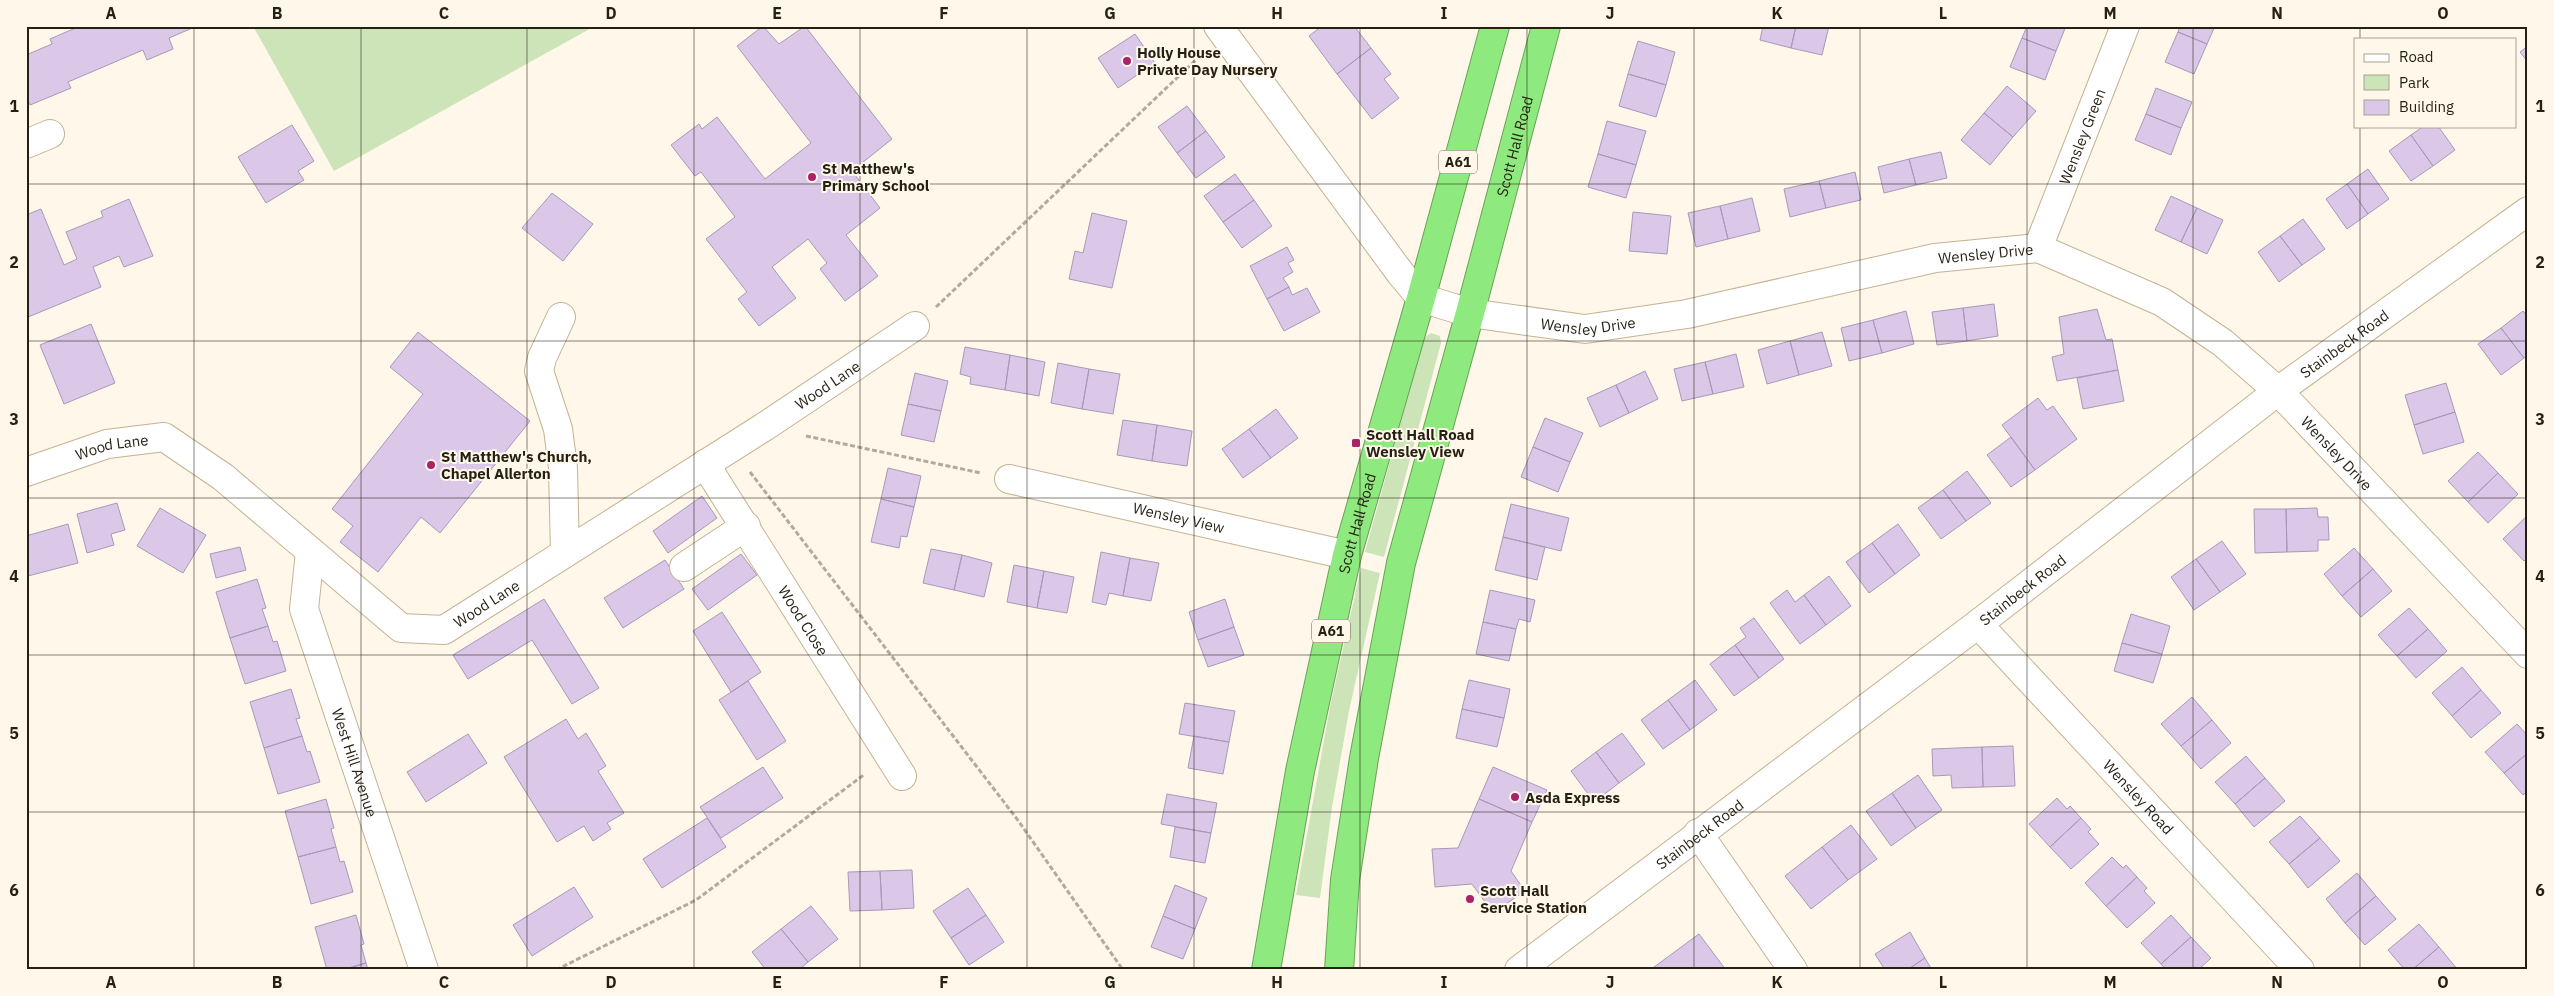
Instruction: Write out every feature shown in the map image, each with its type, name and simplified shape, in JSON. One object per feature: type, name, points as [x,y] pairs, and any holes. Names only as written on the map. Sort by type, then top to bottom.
[{"type":"highway","name":"Scott Hall Road","points":[[1266,970],[1300,771],[1347,555],[1422,298],[1495,26]]},
{"type":"highway","name":"Scott Hall Road","points":[[1339,970],[1345,880],[1364,758],[1401,563],[1546,26]]},
{"type":"street","name":"Wensley Green","points":[[2038,248],[2125,26]]},
{"type":"street","points":[[1221,30],[1401,274],[1422,298]]},
{"type":"street","name":"Stainbeck Road","points":[[1520,970],[1698,833],[1978,624],[2278,391],[2528,211]]},
{"type":"street","name":"Wensley Drive","points":[[1422,298],[1470,313],[1585,329],[1687,314],[1935,258],[2038,248],[2162,302],[2224,343],[2278,391],[2528,654]]},
{"type":"street","points":[[1401,274],[1432,259]]},
{"type":"street","points":[[561,317],[542,358],[539,370],[558,429],[563,468],[565,553]]},
{"type":"street","name":"Wood Lane","points":[[26,472],[107,444],[164,438],[223,477],[401,628],[444,630],[764,427],[915,326]]},
{"type":"street","name":"Wood Close","points":[[705,464],[746,526],[896,766]]},
{"type":"street","name":"Wensley View","points":[[1009,479],[1347,555]]},
{"type":"street","points":[[684,567],[746,526]]},
{"type":"street","name":"West Hill Avenue","points":[[310,552],[304,609],[424,970]]},
{"type":"street","name":"Wensley Road","points":[[1978,624],[2300,970]]},
{"type":"street","points":[[1698,833],[1793,970]]},
{"type":"path","points":[[915,326],[1221,30]]},
{"type":"path","points":[[764,427],[1009,479]]},
{"type":"path","points":[[731,448],[1017,820],[1123,970]]},
{"type":"path","points":[[556,970],[696,900],[896,766]]},
{"type":"green space","points":[[253,26],[595,26],[334,171]]},
{"type":"green space","points":[[1431,333],[1440,336],[1441,343],[1384,557],[1365,552],[1424,338]]},
{"type":"green space","points":[[1361,568],[1380,573],[1349,711],[1332,807],[1320,898],[1296,895],[1330,707]]},
{"type":"building","points":[[80,26],[197,26],[169,38],[173,49],[147,60],[143,50],[68,82],[71,88],[30,105],[26,96],[26,55],[52,44],[50,39]]},
{"type":"building","name":"St Matthew's Primary School","points":[[763,26],[779,44],[805,26],[892,139],[852,171],[880,208],[846,235],[878,276],[845,301],[820,269],[827,263],[808,239],[772,267],[796,298],[759,326],[738,299],[747,292],[706,239],[735,217],[701,172],[695,176],[671,145],[699,124],[702,129],[717,117],[765,179],[811,143],[737,46]]},
{"type":"building","points":[[1322,26],[1354,26],[1371,48],[1337,74],[1309,36]]},
{"type":"building","points":[[1763,26],[1796,26],[1791,48],[1760,40]]},
{"type":"building","points":[[1796,26],[1829,26],[1822,55],[1791,48]]},
{"type":"building","points":[[2027,26],[2066,26],[2056,51],[2022,38]]},
{"type":"building","points":[[2180,26],[2215,26],[2207,44],[2178,32]]},
{"type":"building","points":[[2178,32],[2207,44],[2194,74],[2165,62]]},
{"type":"building","name":"Holly House Private Day Nursery","points":[[1135,34],[1155,63],[1118,88],[1098,58]]},
{"type":"building","points":[[2022,38],[2056,51],[2045,80],[2010,67]]},
{"type":"building","points":[[1638,41],[1675,52],[1666,85],[1628,74]]},
{"type":"building","points":[[2528,46],[2528,62],[2520,52]]},
{"type":"building","points":[[1371,48],[1391,74],[1384,79],[1399,98],[1372,119],[1337,74]]},
{"type":"building","points":[[1628,74],[1666,85],[1656,117],[1619,106]]},
{"type":"building","points":[[2007,86],[2036,111],[2013,137],[1984,113]]},
{"type":"building","points":[[2156,88],[2192,102],[2181,128],[2146,114]]},
{"type":"building","points":[[1187,106],[1206,131],[1177,153],[1158,127]]},
{"type":"building","points":[[1984,113],[2013,137],[1990,165],[1961,140]]},
{"type":"building","points":[[2146,114],[2181,128],[2171,155],[2135,140]]},
{"type":"building","points":[[1607,121],[1646,131],[1636,165],[1598,154]]},
{"type":"building","points":[[292,125],[314,161],[298,171],[304,180],[266,203],[238,157]]},
{"type":"building","points":[[2421,128],[2439,128],[2455,150],[2433,166],[2411,135]]},
{"type":"building","points":[[1206,131],[1225,157],[1196,178],[1177,153]]},
{"type":"building","points":[[2411,135],[2433,166],[2411,181],[2389,151]]},
{"type":"building","points":[[1941,152],[1947,178],[1916,185],[1909,159]]},
{"type":"building","points":[[1598,154],[1636,165],[1626,198],[1588,187]]},
{"type":"building","points":[[1909,159],[1916,185],[1884,193],[1878,167]]},
{"type":"building","points":[[2368,169],[2389,199],[2368,214],[2347,184]]},
{"type":"building","points":[[1855,172],[1861,200],[1826,208],[1819,181]]},
{"type":"building","points":[[1235,174],[1254,200],[1223,222],[1204,196]]},
{"type":"building","points":[[1819,181],[1826,208],[1790,217],[1784,189]]},
{"type":"building","points":[[2347,184],[2368,214],[2347,229],[2326,199]]},
{"type":"building","points":[[552,193],[593,224],[563,261],[522,228]]},
{"type":"building","points":[[2171,196],[2197,208],[2181,242],[2155,230]]},
{"type":"building","points":[[1752,198],[1760,231],[1728,239],[1720,206]]},
{"type":"building","points":[[129,199],[153,256],[124,267],[119,256],[93,267],[101,287],[28,317],[26,313],[26,215],[41,209],[64,265],[77,259],[66,232],[103,217],[101,211]]},
{"type":"building","points":[[1254,200],[1272,226],[1242,248],[1223,222]]},
{"type":"building","points":[[1720,206],[1728,239],[1696,247],[1688,213]]},
{"type":"building","points":[[2197,208],[2223,220],[2207,254],[2181,242]]},
{"type":"building","points":[[1633,212],[1671,216],[1667,254],[1629,251]]},
{"type":"building","points":[[1092,213],[1127,221],[1112,288],[1069,279],[1075,251],[1083,253]]},
{"type":"building","points":[[2303,219],[2325,249],[2302,265],[2280,236]]},
{"type":"building","points":[[2280,236],[2302,265],[2279,282],[2258,252]]},
{"type":"building","points":[[1287,247],[1294,260],[1288,263],[1293,272],[1283,278],[1289,287],[1267,299],[1250,266]]},
{"type":"building","points":[[1289,287],[1292,295],[1307,288],[1320,312],[1284,331],[1267,299]]},
{"type":"building","points":[[1994,304],[1998,336],[1967,341],[1963,308]]},
{"type":"building","points":[[1963,308],[1967,341],[1937,345],[1932,312]]},
{"type":"building","points":[[2097,309],[2106,340],[2112,339],[2118,370],[2057,381],[2052,357],[2064,354],[2059,317]]},
{"type":"building","points":[[1906,311],[1914,344],[1882,353],[1873,320]]},
{"type":"building","points":[[2523,311],[2528,317],[2528,355],[2524,358],[2501,328]]},
{"type":"building","points":[[1873,320],[1882,353],[1849,361],[1841,328]]},
{"type":"building","points":[[91,324],[115,383],[64,404],[40,345]]},
{"type":"building","points":[[2501,328],[2524,358],[2501,375],[2478,344]]},
{"type":"building","name":"St Matthew's Church, Chapel Allerton","points":[[418,332],[530,421],[440,533],[421,517],[378,572],[340,542],[353,526],[332,509],[423,394],[390,367]]},
{"type":"building","points":[[1822,332],[1832,366],[1799,375],[1790,341]]},
{"type":"building","points":[[1790,341],[1799,375],[1767,384],[1758,350]]},
{"type":"building","points":[[965,347],[1010,355],[1005,390],[970,384],[971,377],[960,374]]},
{"type":"building","points":[[1736,354],[1744,387],[1713,394],[1705,362]]},
{"type":"building","points":[[1010,355],[1045,362],[1039,396],[1005,390]]},
{"type":"building","points":[[1705,362],[1713,394],[1682,401],[1674,369]]},
{"type":"building","points":[[1058,363],[1089,369],[1082,409],[1051,403]]},
{"type":"building","points":[[1089,369],[1120,374],[1113,414],[1082,409]]},
{"type":"building","points":[[2118,370],[2124,401],[2083,409],[2077,378]]},
{"type":"building","points":[[1645,371],[1658,399],[1629,413],[1616,385]]},
{"type":"building","points":[[915,373],[948,381],[941,411],[908,404]]},
{"type":"building","points":[[2446,383],[2455,412],[2414,425],[2405,395]]},
{"type":"building","points":[[1616,385],[1629,413],[1600,427],[1587,398]]},
{"type":"building","points":[[2038,398],[2047,410],[2053,406],[2077,439],[2035,470],[2002,425]]},
{"type":"building","points":[[908,404],[941,411],[934,442],[901,435]]},
{"type":"building","points":[[1276,409],[1298,438],[1271,458],[1249,429]]},
{"type":"building","points":[[2455,412],[2464,442],[2423,454],[2414,425]]},
{"type":"building","points":[[1545,418],[1583,433],[1570,462],[1533,447]]},
{"type":"building","points":[[1123,420],[1157,425],[1152,461],[1117,455]]},
{"type":"building","points":[[1157,425],[1192,431],[1187,466],[1152,461]]},
{"type":"building","points":[[1249,429],[1271,458],[1243,478],[1222,449]]},
{"type":"building","points":[[2011,437],[2035,470],[2011,487],[1987,455]]},
{"type":"building","points":[[1533,447],[1570,462],[1558,492],[1521,477]]},
{"type":"building","points":[[2478,452],[2498,473],[2468,502],[2448,481]]},
{"type":"building","points":[[888,468],[921,476],[914,507],[881,499]]},
{"type":"building","points":[[1967,471],[1991,503],[1966,521],[1943,490]]},
{"type":"building","points":[[2498,473],[2518,494],[2488,523],[2468,502]]},
{"type":"building","points":[[1943,490],[1966,521],[1941,539],[1918,508]]},
{"type":"building","points":[[702,496],[717,518],[668,553],[653,531]]},
{"type":"building","points":[[881,499],[914,507],[907,537],[901,536],[899,548],[871,542]]},
{"type":"building","points":[[117,503],[125,530],[111,534],[114,545],[87,553],[77,514]]},
{"type":"building","points":[[1511,504],[1569,518],[1561,551],[1503,537]]},
{"type":"building","points":[[160,508],[206,535],[183,573],[137,546]]},
{"type":"building","points":[[2317,508],[2318,517],[2328,517],[2329,540],[2318,540],[2318,551],[2287,552],[2286,509]]},
{"type":"building","points":[[2254,509],[2286,509],[2287,552],[2255,553]]},
{"type":"building","points":[[2528,515],[2528,557],[2524,561],[2503,539]]},
{"type":"building","points":[[68,524],[78,563],[28,576],[26,536]]},
{"type":"building","points":[[1898,524],[1920,555],[1895,574],[1872,543]]},
{"type":"building","points":[[1503,537],[1545,547],[1537,580],[1495,570]]},
{"type":"building","points":[[2222,541],[2246,574],[2220,592],[2196,559]]},
{"type":"building","points":[[1872,543],[1895,574],[1869,593],[1846,562]]},
{"type":"building","points":[[240,547],[246,570],[216,578],[210,554]]},
{"type":"building","points":[[2354,548],[2373,569],[2342,596],[2324,574]]},
{"type":"building","points":[[931,549],[962,555],[954,590],[923,583]]},
{"type":"building","points":[[1101,552],[1130,558],[1123,596],[1109,593],[1106,605],[1092,602]]},
{"type":"building","points":[[741,554],[757,575],[708,610],[692,589]]},
{"type":"building","points":[[962,555],[992,563],[984,597],[954,590]]},
{"type":"building","points":[[1130,558],[1159,563],[1151,601],[1123,596]]},
{"type":"building","points":[[2196,559],[2220,592],[2194,610],[2171,577]]},
{"type":"building","points":[[665,560],[684,589],[623,628],[604,598]]},
{"type":"building","points":[[1014,565],[1044,571],[1037,608],[1007,602]]},
{"type":"building","points":[[2373,569],[2392,591],[2361,617],[2342,596]]},
{"type":"building","points":[[1044,571],[1074,577],[1067,613],[1037,608]]},
{"type":"building","points":[[1829,576],[1851,606],[1826,625],[1804,595]]},
{"type":"building","points":[[257,579],[266,608],[262,609],[268,626],[230,638],[216,592]]},
{"type":"building","points":[[1490,590],[1535,600],[1530,622],[1519,619],[1516,629],[1483,622]]},
{"type":"building","points":[[1787,590],[1795,602],[1804,595],[1826,625],[1800,644],[1770,603]]},
{"type":"building","points":[[544,599],[599,688],[572,704],[532,640],[468,679],[453,655]]},
{"type":"building","points":[[1225,599],[1234,627],[1198,640],[1189,612]]},
{"type":"building","points":[[2409,608],[2428,629],[2397,656],[2378,635]]},
{"type":"building","points":[[722,612],[761,672],[731,692],[693,631]]},
{"type":"building","points":[[2131,614],[2170,626],[2162,654],[2122,643]]},
{"type":"building","points":[[1754,618],[1784,659],[1759,678],[1735,645],[1746,637],[1740,628]]},
{"type":"building","points":[[1483,622],[1516,629],[1509,661],[1476,654]]},
{"type":"building","points":[[268,626],[273,642],[277,641],[286,671],[245,684],[230,638]]},
{"type":"building","points":[[1234,627],[1244,655],[1208,667],[1198,640]]},
{"type":"building","points":[[2428,629],[2447,651],[2416,678],[2397,656]]},
{"type":"building","points":[[2122,643],[2162,654],[2153,683],[2114,671]]},
{"type":"building","points":[[1735,645],[1759,678],[1734,696],[1710,664]]},
{"type":"building","points":[[2462,667],[2481,690],[2452,716],[2432,693]]},
{"type":"building","points":[[1469,680],[1510,689],[1504,718],[1462,709]]},
{"type":"building","points":[[1695,680],[1717,710],[1690,730],[1668,700]]},
{"type":"building","points":[[748,681],[786,741],[757,760],[719,700]]},
{"type":"building","points":[[291,689],[300,718],[296,719],[302,736],[264,748],[250,702]]},
{"type":"building","points":[[2481,690],[2501,713],[2471,738],[2452,716]]},
{"type":"building","points":[[2192,697],[2212,720],[2181,746],[2161,724]]},
{"type":"building","points":[[1668,700],[1690,730],[1663,749],[1641,720]]},
{"type":"building","points":[[1185,703],[1235,711],[1229,742],[1179,734]]},
{"type":"building","points":[[1462,709],[1504,718],[1497,747],[1456,738]]},
{"type":"building","points":[[566,719],[578,739],[586,733],[606,766],[598,771],[624,813],[607,823],[611,829],[593,841],[584,826],[557,842],[504,757]]},
{"type":"building","points":[[2212,720],[2231,743],[2201,769],[2181,746]]},
{"type":"building","points":[[2517,724],[2528,736],[2528,753],[2504,773],[2485,752]]},
{"type":"building","points":[[1622,733],[1645,764],[1619,783],[1596,752]]},
{"type":"building","points":[[468,734],[487,763],[426,802],[407,772]]},
{"type":"building","points":[[302,736],[307,752],[310,751],[320,782],[278,794],[264,748]]},
{"type":"building","points":[[1194,736],[1229,742],[1223,774],[1188,768]]},
{"type":"building","points":[[2013,746],[2015,786],[1983,787],[1982,747]]},
{"type":"building","points":[[1982,747],[1983,787],[1952,788],[1951,775],[1933,776],[1932,749]]},
{"type":"building","points":[[1596,752],[1619,783],[1594,802],[1571,771]]},
{"type":"building","points":[[2528,753],[2528,791],[2523,795],[2504,773]]},
{"type":"building","points":[[2246,756],[2265,778],[2235,804],[2215,782]]},
{"type":"building","points":[[763,767],[783,798],[721,838],[700,807]]},
{"type":"building","points":[[1493,767],[1547,790],[1532,822],[1479,799]]},
{"type":"building","points":[[1918,775],[1942,810],[1916,828],[1892,793]]},
{"type":"building","points":[[2265,778],[2285,801],[2254,827],[2235,804]]},
{"type":"building","points":[[1892,793],[1916,828],[1891,846],[1866,811]]},
{"type":"building","points":[[1167,794],[1217,803],[1211,833],[1161,824]]},
{"type":"building","points":[[2057,798],[2067,809],[2070,806],[2081,818],[2050,847],[2029,824]]},
{"type":"building","points":[[326,799],[334,828],[331,829],[336,847],[298,857],[285,811]]},
{"type":"building","points":[[1479,799],[1532,822],[1511,871],[1525,891],[1493,913],[1472,884],[1435,887],[1432,849],[1458,848]]},
{"type":"building","points":[[2300,816],[2320,838],[2289,864],[2269,842]]},
{"type":"building","points":[[707,818],[726,847],[662,888],[643,859]]},
{"type":"building","points":[[2081,818],[2091,829],[2088,832],[2099,844],[2071,869],[2050,847]]},
{"type":"building","points":[[1851,825],[1877,859],[1848,880],[1822,847]]},
{"type":"building","points":[[1175,827],[1211,833],[1205,863],[1170,857]]},
{"type":"building","points":[[2320,838],[2340,861],[2308,888],[2289,864]]},
{"type":"building","points":[[336,847],[340,862],[344,861],[353,892],[311,904],[298,857]]},
{"type":"building","points":[[1822,847],[1848,880],[1811,909],[1785,876]]},
{"type":"building","points":[[2112,857],[2123,868],[2126,865],[2137,877],[2106,906],[2085,883]]},
{"type":"building","points":[[912,870],[914,908],[882,910],[880,871]]},
{"type":"building","points":[[880,871],[882,910],[850,911],[848,872]]},
{"type":"building","points":[[2357,873],[2376,896],[2345,923],[2326,899]]},
{"type":"building","points":[[2137,877],[2147,888],[2144,891],[2155,903],[2127,928],[2106,906]]},
{"type":"building","points":[[1175,885],[1207,898],[1195,929],[1163,916]]},
{"type":"building","points":[[574,887],[593,917],[532,956],[513,925]]},
{"type":"building","points":[[968,888],[986,915],[951,938],[933,911]]},
{"type":"building","points":[[2376,896],[2396,919],[2365,945],[2345,923]]},
{"type":"building","points":[[811,906],[838,939],[808,962],[781,929]]},
{"type":"building","points":[[356,915],[364,944],[361,945],[366,963],[342,970],[327,970],[315,927]]},
{"type":"building","points":[[986,915],[1004,942],[969,965],[951,938]]},
{"type":"building","points":[[2171,915],[2191,937],[2161,964],[2141,943]]},
{"type":"building","points":[[1163,916],[1195,929],[1183,959],[1151,947]]},
{"type":"building","points":[[2419,924],[2439,947],[2412,970],[2405,970],[2388,950]]},
{"type":"building","points":[[781,929],[808,962],[799,970],[766,970],[752,952]]},
{"type":"building","points":[[1910,932],[1925,958],[1907,970],[1885,970],[1875,954]]},
{"type":"building","points":[[1699,934],[1726,970],[1650,970]]},
{"type":"building","points":[[2191,937],[2211,958],[2198,970],[2166,970],[2161,964]]},
{"type":"building","points":[[2439,947],[2458,970],[2412,970]]},
{"type":"building","points":[[1925,958],[1932,970],[1907,970]]},
{"type":"building","points":[[366,963],[368,970],[342,970]]},
{"type":"place","name":"Holly House Private Day Nursery","points":[[1127,61]]},
{"type":"place","name":"St Matthew's Primary School","points":[[812,177]]},
{"type":"place","name":"Scott Hall Road Wensley View","points":[[1356,443]]},
{"type":"place","name":"St Matthew's Church, Chapel Allerton","points":[[431,465]]},
{"type":"place","name":"Asda Express","points":[[1515,797]]},
{"type":"place","name":"Scott Hall Service Station","points":[[1470,899]]}]
